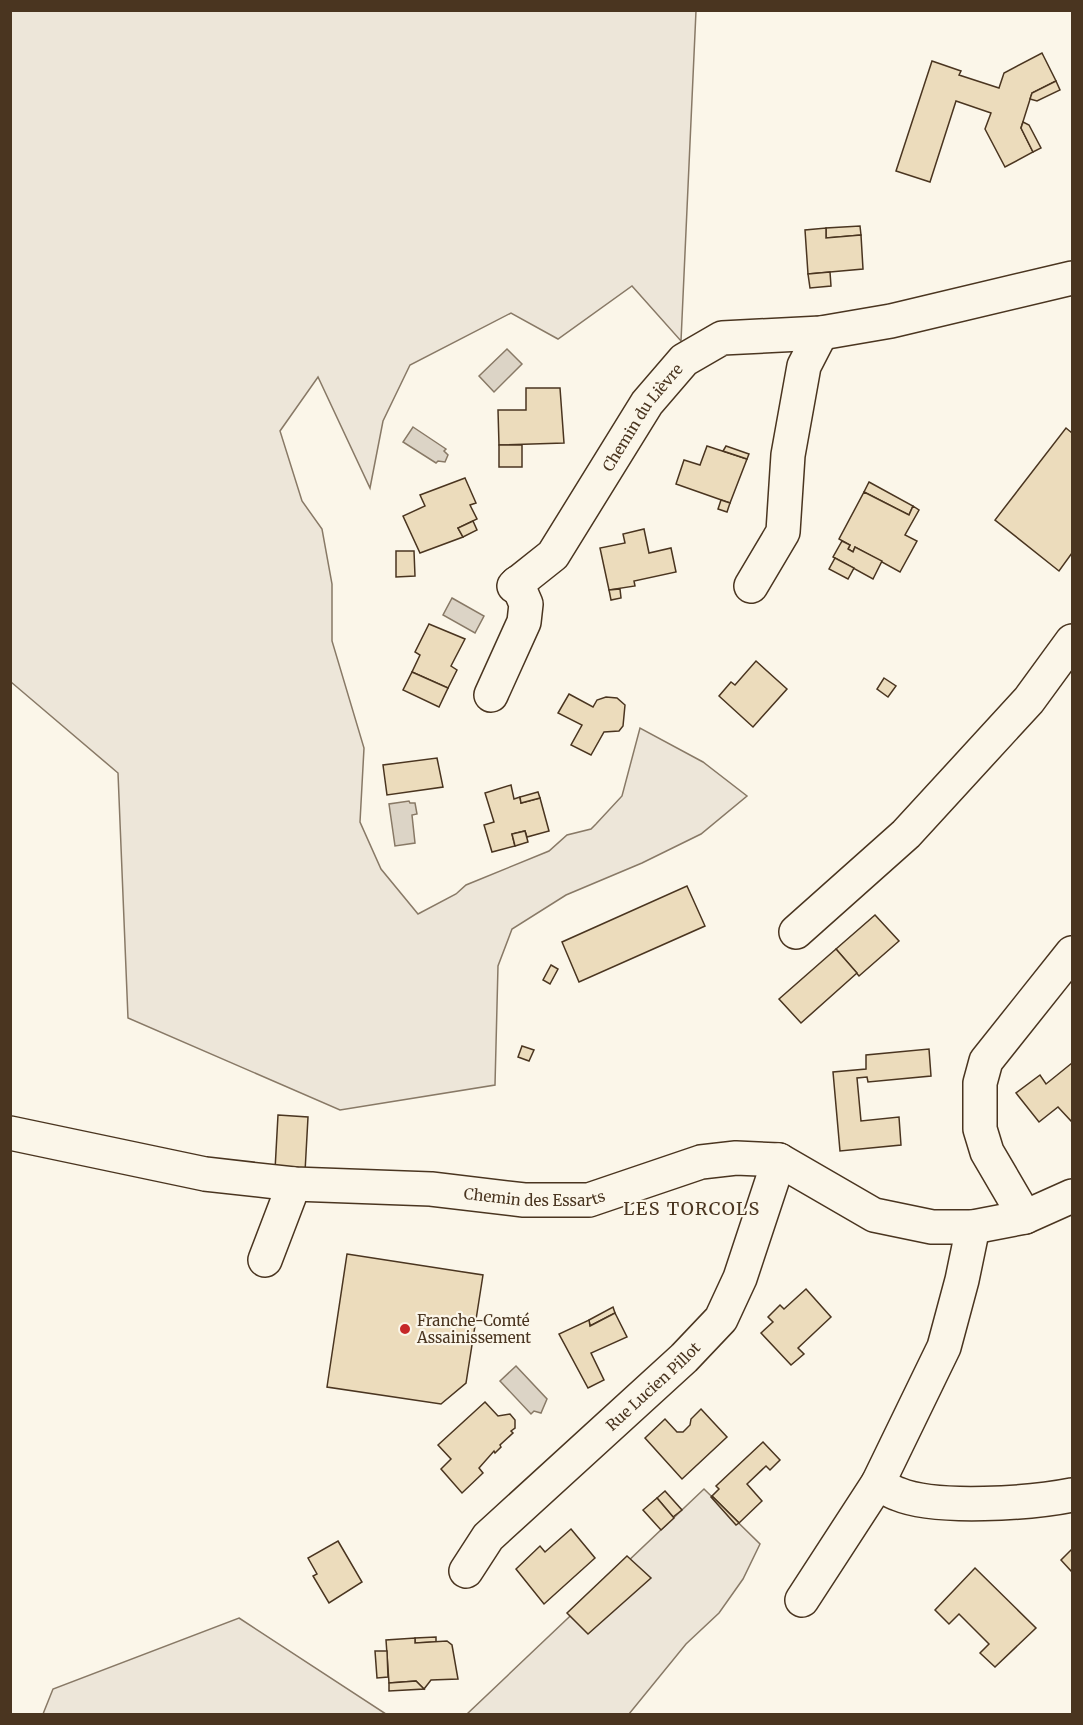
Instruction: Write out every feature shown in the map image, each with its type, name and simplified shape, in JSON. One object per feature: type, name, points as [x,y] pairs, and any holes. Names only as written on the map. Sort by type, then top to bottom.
[{"type":"street","name":"Chemin du Lièvre","points":[[491,695],[524,622],[526,604],[516,584],[553,555],[647,403],[684,360],[723,338],[821,333],[891,321],[1072,278]]},
{"type":"street","points":[[751,586],[783,532],[788,455],[804,366],[821,333]]},
{"type":"street","points":[[796,932],[906,834],[1029,700],[1072,641]]},
{"type":"street","points":[[1026,1217],[987,1152],[980,1129],[980,1083],[986,1060],[1072,953]]},
{"type":"street","name":"Chemin des Essarts","points":[[10,1133],[205,1174],[294,1184],[431,1189],[524,1200],[589,1200],[701,1162],[736,1158],[779,1161],[874,1215],[932,1227],[973,1227],[1026,1217],[1072,1196]]},
{"type":"street","name":"Rue Lucien Pillot","points":[[465,1571],[488,1537],[684,1358],[721,1319],[740,1278],[779,1161]]},
{"type":"street","points":[[265,1260],[294,1184]]},
{"type":"street","points":[[802,1600],[878,1483],[944,1347],[973,1227]]},
{"type":"street","points":[[878,1483],[899,1495],[945,1503],[1052,1499],[1072,1495]]},
{"type":"shaded area","points":[[11,10],[696,11],[681,341],[632,286],[558,339],[511,313],[410,365],[383,421],[370,488],[318,377],[280,431],[302,501],[322,529],[332,584],[332,641],[364,748],[360,822],[381,869],[418,914],[456,894],[466,885],[549,851],[567,835],[591,829],[622,796],[640,728],[703,762],[747,796],[701,834],[642,863],[566,895],[512,929],[498,966],[495,1085],[340,1110],[128,1018],[118,773],[11,682]]},
{"type":"shaded area","points":[[507,349],[522,364],[494,392],[479,376]]},
{"type":"shaded area","points":[[413,427],[446,449],[444,451],[448,455],[445,462],[436,463],[403,442]]},
{"type":"shaded area","points":[[452,598],[484,616],[475,633],[443,615]]},
{"type":"shaded area","points":[[409,801],[415,803],[417,814],[412,815],[415,843],[395,846],[389,804]]},
{"type":"shaded area","points":[[516,1366],[547,1399],[541,1413],[534,1411],[531,1414],[500,1381]]},
{"type":"shaded area","points":[[704,1489],[760,1544],[743,1579],[719,1613],[686,1644],[629,1714],[467,1714]]},
{"type":"shaded area","points":[[239,1618],[386,1714],[43,1714],[53,1689]]},
{"type":"building","points":[[1042,53],[1056,81],[1032,93],[1021,128],[1033,152],[1005,167],[985,129],[991,113],[956,101],[930,182],[896,171],[932,61],[961,71],[959,75],[999,88],[1004,73]]},
{"type":"building","points":[[1056,81],[1060,90],[1037,101],[1030,99],[1032,93]]},
{"type":"building","points":[[1023,122],[1029,125],[1041,148],[1033,152],[1021,128]]},
{"type":"building","points":[[860,226],[861,235],[826,238],[826,228]]},
{"type":"building","points":[[826,228],[826,238],[861,235],[863,269],[808,274],[805,230]]},
{"type":"building","points":[[830,272],[831,286],[810,288],[808,274]]},
{"type":"building","points":[[526,388],[560,388],[564,443],[499,445],[498,410],[526,410]]},
{"type":"building","points":[[1066,428],[1072,433],[1072,553],[1059,571],[995,520]]},
{"type":"building","points":[[499,445],[522,445],[522,467],[499,467]]},
{"type":"building","points":[[707,446],[747,459],[730,503],[676,484],[684,460],[700,465]]},
{"type":"building","points":[[726,446],[749,454],[747,459],[723,451]]},
{"type":"building","points":[[465,478],[476,503],[470,505],[477,519],[458,528],[463,537],[420,553],[403,516],[425,506],[420,495]]},
{"type":"building","points":[[869,482],[913,506],[909,515],[864,492]]},
{"type":"building","points":[[864,492],[909,515],[913,506],[919,510],[905,535],[917,541],[900,572],[855,547],[853,552],[848,549],[850,545],[839,539]]},
{"type":"building","points":[[721,500],[730,503],[727,512],[718,509]]},
{"type":"building","points":[[473,521],[477,530],[463,537],[458,528]]},
{"type":"building","points":[[644,529],[649,553],[671,548],[676,572],[634,581],[635,586],[609,590],[600,548],[625,543],[623,534]]},
{"type":"building","points":[[842,541],[850,545],[848,549],[853,552],[855,547],[882,561],[873,579],[833,557]]},
{"type":"building","points":[[396,551],[414,551],[415,576],[396,577]]},
{"type":"building","points":[[835,558],[854,568],[848,579],[829,569]]},
{"type":"building","points":[[620,589],[621,598],[611,600],[609,590]]},
{"type":"building","points":[[429,624],[465,639],[451,666],[457,670],[448,688],[412,672],[420,655],[415,652]]},
{"type":"building","points":[[756,661],[787,689],[753,727],[719,696],[731,682],[735,685]]},
{"type":"building","points":[[412,672],[448,688],[439,707],[403,690]]},
{"type":"building","points":[[884,678],[896,686],[888,697],[877,689]]},
{"type":"building","points":[[569,694],[593,707],[597,700],[606,697],[617,698],[625,705],[623,726],[619,731],[604,732],[591,755],[571,745],[582,725],[558,713]]},
{"type":"building","points":[[437,758],[443,787],[387,795],[383,765]]},
{"type":"building","points":[[511,785],[514,799],[520,797],[521,803],[540,798],[549,831],[527,837],[525,831],[512,834],[515,846],[492,852],[484,825],[494,822],[485,793]]},
{"type":"building","points":[[538,792],[540,798],[521,803],[520,797]]},
{"type":"building","points":[[525,831],[528,842],[515,846],[512,834]]},
{"type":"building","points":[[687,886],[705,926],[579,982],[562,942]]},
{"type":"building","points":[[875,915],[899,941],[859,976],[836,949]]},
{"type":"building","points":[[836,949],[857,973],[801,1023],[779,999]]},
{"type":"building","points":[[551,965],[558,969],[550,984],[543,980]]},
{"type":"building","points":[[522,1046],[534,1050],[529,1061],[518,1057]]},
{"type":"building","points":[[929,1049],[931,1076],[868,1082],[867,1077],[857,1078],[861,1121],[899,1117],[901,1145],[840,1151],[833,1072],[866,1069],[866,1055]]},
{"type":"building","points":[[1072,1063],[1072,1122],[1058,1107],[1039,1122],[1016,1093],[1040,1075],[1046,1084]]},
{"type":"building","points":[[278,1115],[308,1117],[305,1172],[275,1170]]},
{"type":"building","name":"Franche-Comté Assainissement","points":[[347,1254],[483,1275],[466,1383],[441,1404],[327,1387]]},
{"type":"building","points":[[806,1289],[831,1317],[798,1348],[804,1354],[791,1365],[761,1333],[773,1322],[768,1317],[780,1305],[784,1309]]},
{"type":"building","points":[[613,1307],[615,1313],[590,1326],[589,1320]]},
{"type":"building","points":[[615,1313],[627,1337],[591,1353],[604,1380],[588,1388],[559,1334],[589,1320],[590,1326]]},
{"type":"building","points":[[485,1402],[498,1416],[510,1414],[515,1420],[515,1428],[511,1431],[513,1433],[500,1445],[501,1447],[495,1453],[494,1451],[479,1468],[483,1473],[462,1493],[441,1469],[451,1459],[438,1445]]},
{"type":"building","points":[[701,1409],[727,1437],[682,1479],[645,1438],[665,1419],[677,1432],[683,1432]]},
{"type":"building","points":[[763,1442],[780,1460],[770,1470],[766,1466],[747,1484],[762,1501],[739,1523],[712,1496],[719,1489],[716,1486]]},
{"type":"building","points":[[665,1491],[682,1510],[673,1517],[657,1498]]},
{"type":"building","points":[[712,1496],[739,1523],[736,1525]]},
{"type":"building","points":[[657,1498],[674,1518],[661,1530],[643,1510]]},
{"type":"building","points":[[571,1529],[595,1558],[544,1604],[516,1569],[540,1546],[545,1552]]},
{"type":"building","points":[[338,1541],[362,1582],[329,1603],[313,1576],[317,1574],[308,1558]]},
{"type":"building","points":[[1072,1549],[1072,1572],[1061,1560]]},
{"type":"building","points":[[627,1556],[651,1578],[588,1634],[567,1613]]},
{"type":"building","points":[[975,1568],[1036,1628],[995,1667],[980,1653],[989,1644],[959,1614],[949,1624],[935,1610]]},
{"type":"building","points":[[436,1637],[436,1642],[415,1643],[415,1638]]},
{"type":"building","points":[[415,1638],[415,1643],[447,1641],[452,1645],[458,1679],[431,1680],[424,1689],[416,1681],[389,1683],[386,1640]]},
{"type":"building","points":[[375,1651],[387,1651],[388,1677],[377,1678]]},
{"type":"building","points":[[416,1681],[424,1689],[389,1691],[389,1683]]},
{"type":"place","name":"Franche-Comté Assainissement","points":[[405,1329]]},
{"type":"district","name":"LES TORCOLS","points":[[692,1208]]}]
